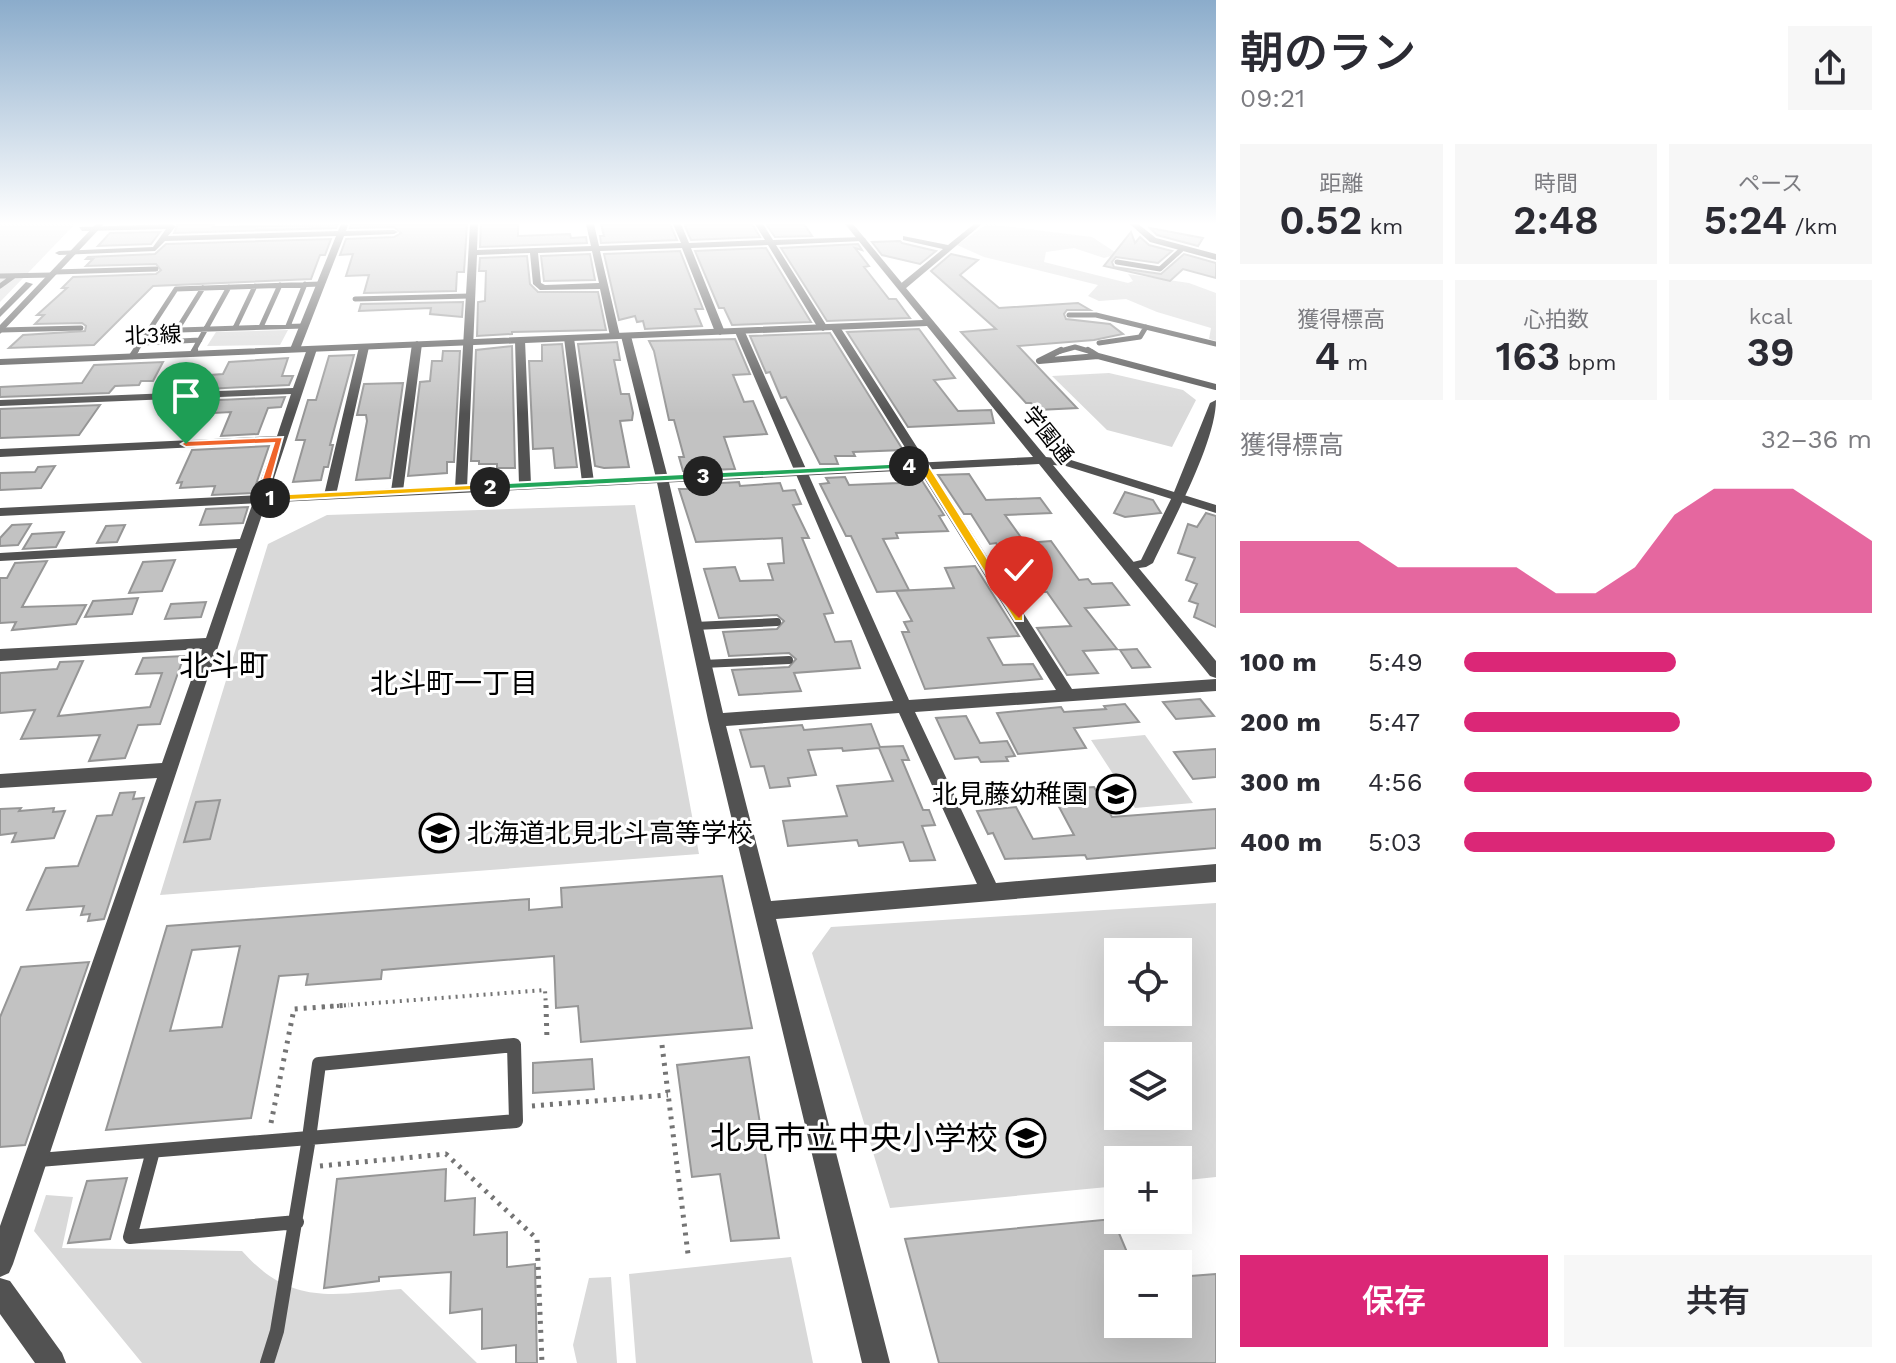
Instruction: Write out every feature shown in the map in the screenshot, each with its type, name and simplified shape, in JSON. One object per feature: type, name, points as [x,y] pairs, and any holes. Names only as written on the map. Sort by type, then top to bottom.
[{"type":"street","points":[[0,314],[26,288]]},
{"type":"street","points":[[0,331],[40,288]]},
{"type":"street","points":[[0,1264],[297,391],[304,326],[320,288]]},
{"type":"street","points":[[461,488],[470,288]]},
{"type":"street","points":[[605,288],[662,478],[716,720],[876,1363]]},
{"type":"street","points":[[702,288],[720,332]]},
{"type":"street","points":[[801,288],[923,465],[1067,695]]},
{"type":"street","name":"学園通","points":[[902,288],[1216,672]]},
{"type":"street","name":"北3線","points":[[0,362],[931,323]]},
{"type":"street","points":[[740,332],[904,707],[990,891]]},
{"type":"street","points":[[569,338],[588,482]]},
{"type":"street","points":[[520,340],[525,485]]},
{"type":"street","points":[[397,491],[417,344]]},
{"type":"street","points":[[330,495],[364,347]]},
{"type":"street","points":[[0,403],[297,391]]},
{"type":"street","points":[[1130,567],[1146,563],[1211,427],[1216,403]]},
{"type":"street","points":[[0,453],[279,439]]},
{"type":"street","points":[[0,512],[1043,460],[1067,463],[1216,509]]},
{"type":"street","points":[[0,557],[246,543]]},
{"type":"street","points":[[0,655],[213,643]]},
{"type":"street","points":[[716,720],[1216,685]]},
{"type":"street","points":[[0,781],[168,770]]},
{"type":"street","points":[[765,911],[1216,873]]},
{"type":"street","points":[[0,1291],[52,1363]]},
{"type":"lane","points":[[177,330],[203,288]]},
{"type":"lane","points":[[132,356],[176,289],[213,288]]},
{"type":"lane","points":[[193,353],[229,288]]},
{"type":"lane","points":[[235,328],[254,288]]},
{"type":"lane","points":[[261,327],[279,288]]},
{"type":"lane","points":[[288,326],[304,288]]},
{"type":"lane","points":[[355,299],[469,296]]},
{"type":"lane","points":[[1069,315],[1096,315],[1216,344]]},
{"type":"lane","points":[[149,331],[304,326]]},
{"type":"lane","points":[[1099,343],[1140,337],[1146,327]]},
{"type":"lane","points":[[0,331],[81,328]]},
{"type":"lane","points":[[141,343],[200,340]]},
{"type":"lane","points":[[1098,356],[1039,361],[1070,346],[1082,345],[1098,356],[1216,387]]},
{"type":"lane","points":[[695,626],[777,622]]},
{"type":"lane","points":[[703,664],[789,660]]},
{"type":"lane","points":[[35,1160],[309,1140],[516,1121],[514,1045],[319,1064],[309,1140],[297,1222],[278,1326],[267,1363]]},
{"type":"lane","points":[[153,1151],[130,1237],[297,1222]]},
{"type":"path","points":[[268,1143],[294,1009],[545,990],[547,1040]]},
{"type":"path","points":[[662,1045],[688,1254]]},
{"type":"path","points":[[516,1107],[668,1095]]},
{"type":"path","points":[[305,1167],[446,1154],[537,1239],[542,1363]]},
{"type":"shaded area","points":[[0,288],[14,288],[0,302]]},
{"type":"shaded area","points":[[1096,288],[1201,288],[1216,293],[1216,341],[1209,339],[1211,328],[1126,299],[1099,301],[1088,296]]},
{"type":"shaded area","points":[[288,330],[280,345],[207,346],[216,332]]},
{"type":"shaded area","points":[[1109,373],[1183,390],[1196,400],[1172,447],[1107,430],[1052,376]]},
{"type":"shaded area","points":[[635,505],[699,854],[160,895],[268,544],[327,515]]},
{"type":"shaded area","points":[[1145,735],[1193,803],[1135,808],[1091,740]]},
{"type":"shaded area","points":[[1216,903],[1216,1177],[1192,1180],[1192,1146],[1104,1146],[1104,1187],[890,1208],[812,953],[831,927]]},
{"type":"shaded area","points":[[46,1195],[73,1197],[62,1248],[242,1251],[260,1269],[296,1289],[334,1294],[401,1289],[477,1363],[142,1363],[34,1231]]},
{"type":"shaded area","points":[[791,1257],[813,1363],[636,1363],[629,1274]]},
{"type":"shaded area","points":[[611,1277],[617,1363],[577,1363],[573,1345],[589,1278]]},
{"type":"building","points":[[62,288],[151,288],[94,345],[9,348],[23,335],[85,331],[86,326],[82,323],[35,324],[44,315],[37,315],[67,288]]},
{"type":"building","points":[[365,288],[456,288],[456,291],[364,293]]},
{"type":"building","points":[[485,288],[598,292],[606,330],[477,336],[478,302],[485,301]]},
{"type":"building","points":[[612,288],[695,288],[703,309],[695,309],[702,326],[645,329],[643,321],[637,322],[635,316],[619,320]]},
{"type":"building","points":[[710,288],[790,288],[811,322],[732,325],[724,308],[719,308]]},
{"type":"building","points":[[806,288],[880,288],[889,299],[896,299],[910,318],[827,321]]},
{"type":"building","points":[[950,288],[975,288],[999,308],[1078,303],[1090,310],[1067,310],[1064,314],[1066,319],[1110,324],[1123,334],[1094,340],[1018,346],[1077,408],[1038,410],[1031,403],[1026,403],[961,332],[996,329]]},
{"type":"building","points":[[463,302],[462,317],[430,314],[431,308],[359,311],[361,304]]},
{"type":"building","points":[[919,329],[955,378],[934,380],[958,411],[991,410],[994,423],[908,427],[847,332]]},
{"type":"building","points":[[830,333],[903,450],[853,452],[855,456],[835,456],[838,464],[820,464],[786,397],[781,398],[770,372],[766,373],[750,336]]},
{"type":"building","points":[[735,339],[750,374],[733,375],[744,402],[753,401],[767,434],[724,437],[735,469],[683,471],[679,457],[684,457],[674,420],[669,420],[649,341]]},
{"type":"building","points":[[617,342],[620,360],[614,360],[621,394],[629,394],[633,413],[632,420],[620,421],[629,467],[604,468],[595,466],[578,344]]},
{"type":"building","points":[[562,344],[577,467],[555,468],[553,448],[533,449],[529,361],[542,361],[542,345]]},
{"type":"building","points":[[512,346],[515,468],[497,468],[497,464],[471,461],[476,350]]},
{"type":"building","points":[[443,351],[460,351],[454,462],[447,462],[447,473],[408,476],[420,382],[430,381],[432,361],[442,361]]},
{"type":"building","points":[[354,355],[330,445],[333,445],[328,467],[324,467],[321,480],[293,482],[305,440],[296,440],[308,400],[316,400],[329,356]]},
{"type":"building","points":[[288,358],[282,376],[293,376],[289,385],[205,389],[210,375],[223,374],[229,362]]},
{"type":"building","points":[[163,362],[153,381],[115,386],[109,393],[0,397],[0,387],[82,383],[94,365]]},
{"type":"building","points":[[403,383],[390,478],[356,480],[367,421],[366,415],[357,415],[364,384]]},
{"type":"building","points":[[285,397],[281,407],[268,408],[258,434],[221,436],[231,412],[195,414],[200,401]]},
{"type":"building","points":[[100,405],[79,435],[0,438],[0,409]]},
{"type":"building","points":[[269,446],[253,493],[212,495],[215,486],[180,488],[182,482],[177,483],[192,450]]},
{"type":"building","points":[[55,466],[41,488],[0,490],[0,473],[35,472],[38,467]]},
{"type":"building","points":[[969,474],[986,500],[1040,498],[1051,513],[1005,515],[1025,543],[1051,541],[1079,580],[1088,579],[1092,584],[1112,583],[1129,605],[1085,608],[1117,649],[1083,651],[1098,673],[1067,675],[1037,628],[1071,626],[1047,592],[1014,592],[1000,571],[1014,571],[996,543],[990,544],[971,514],[964,514],[938,475]]},
{"type":"building","points":[[901,476],[919,476],[944,515],[939,516],[948,531],[896,533],[898,538],[883,539],[909,590],[877,592],[851,536],[846,536],[820,484],[829,483],[826,478],[845,477],[849,485],[899,483],[897,479],[902,479]]},
{"type":"building","points":[[739,482],[740,486],[780,483],[783,491],[795,490],[801,504],[793,505],[809,538],[802,538],[833,613],[824,614],[835,642],[851,641],[860,668],[794,673],[801,691],[739,695],[732,670],[789,667],[796,659],[789,653],[729,656],[723,632],[777,629],[784,621],[777,615],[719,618],[704,569],[735,567],[740,581],[773,580],[768,564],[784,563],[782,538],[696,542],[679,489],[688,489],[687,485]]},
{"type":"building","points":[[1125,492],[1153,500],[1161,513],[1125,517],[1114,513]]},
{"type":"building","points":[[248,507],[243,523],[200,525],[206,509]]},
{"type":"building","points":[[1206,513],[1216,516],[1216,627],[1194,617],[1198,604],[1189,601],[1197,584],[1186,580],[1195,558],[1178,553],[1188,524],[1197,527]]},
{"type":"building","points":[[31,524],[18,545],[0,546],[0,538],[12,525]]},
{"type":"building","points":[[125,525],[117,542],[97,543],[106,526]]},
{"type":"building","points":[[64,532],[56,547],[23,549],[32,534]]},
{"type":"building","points":[[175,560],[162,591],[129,593],[143,562]]},
{"type":"building","points":[[47,561],[22,607],[86,605],[76,624],[12,630],[16,622],[0,623],[0,578],[7,578],[15,563]]},
{"type":"building","points":[[975,566],[1019,636],[988,638],[1003,665],[1033,664],[1042,679],[925,689],[902,632],[909,632],[904,622],[912,621],[896,591],[954,588],[945,568]]},
{"type":"building","points":[[138,598],[132,614],[85,617],[93,601]]},
{"type":"building","points":[[206,602],[201,617],[165,619],[171,604]]},
{"type":"building","points":[[1137,649],[1150,667],[1132,668],[1120,650]]},
{"type":"building","points":[[184,656],[160,724],[138,725],[125,758],[89,761],[100,735],[21,739],[35,710],[0,713],[0,673],[57,669],[60,662],[83,661],[58,716],[150,707],[162,673],[136,674],[143,658]]},
{"type":"building","points":[[1200,699],[1214,716],[1176,719],[1163,702]]},
{"type":"building","points":[[1125,704],[1139,722],[1074,728],[1086,748],[1018,754],[997,713],[1061,707],[1064,712],[1106,709],[1104,706]]},
{"type":"building","points":[[966,716],[980,743],[1007,741],[1015,756],[1006,757],[1008,761],[981,762],[978,757],[955,759],[936,718]]},
{"type":"building","points":[[871,724],[880,747],[903,746],[909,760],[902,760],[923,810],[929,810],[935,825],[922,826],[935,860],[910,861],[903,842],[859,846],[857,840],[788,846],[783,821],[847,816],[837,786],[893,781],[879,748],[843,751],[842,748],[808,750],[816,775],[788,778],[790,786],[770,788],[764,766],[751,767],[740,730],[802,725],[804,730]]},
{"type":"building","points":[[1216,749],[1216,777],[1193,779],[1174,752]]},
{"type":"building","points":[[1094,787],[1112,817],[1216,809],[1216,848],[1087,859],[1085,855],[1005,859],[993,833],[988,834],[977,811],[1016,807],[1033,839],[1074,835],[1050,790]]},
{"type":"building","points":[[135,792],[133,799],[144,798],[104,919],[88,921],[90,914],[81,915],[84,906],[27,910],[46,868],[78,866],[97,816],[112,815],[120,793]]},
{"type":"building","points":[[220,800],[210,839],[184,842],[196,802]]},
{"type":"building","points":[[21,808],[19,811],[54,808],[53,812],[65,811],[54,838],[12,842],[16,833],[0,835],[0,809]]},
{"type":"building","points":[[722,876],[752,1028],[581,1042],[578,1006],[556,1008],[554,956],[382,970],[381,979],[306,985],[308,974],[279,976],[251,1118],[106,1130],[167,926],[529,899],[529,910],[562,907],[561,888]],"holes":[[[240,946],[222,1027],[170,1031],[192,950]]]},
{"type":"building","points":[[89,962],[25,1145],[0,1147],[0,1017],[21,967]]},
{"type":"building","points":[[749,1057],[779,1238],[731,1241],[720,1174],[692,1177],[677,1065]]},
{"type":"building","points":[[592,1059],[594,1089],[533,1093],[533,1063]]},
{"type":"building","points":[[446,1169],[445,1201],[475,1198],[474,1235],[507,1232],[507,1267],[535,1264],[537,1363],[516,1363],[516,1345],[482,1349],[482,1309],[450,1313],[451,1272],[379,1277],[379,1281],[324,1288],[337,1179]]},
{"type":"building","points":[[127,1178],[110,1239],[68,1243],[87,1181]]},
{"type":"building","points":[[1104,1220],[1104,1234],[1119,1234],[1126,1250],[1104,1250],[1104,1338],[1192,1338],[1192,1276],[1216,1274],[1216,1363],[939,1363],[905,1239]]},
{"type":"place","name":"北見藤幼稚園","points":[[1116,794]]},
{"type":"place","name":"北海道北見北斗高等学校","points":[[439,833]]},
{"type":"place","name":"北見市立中央小学校","points":[[1026,1138]]},
{"type":"district","name":"北斗町","points":[[224,665]]},
{"type":"district","name":"北斗町一丁目","points":[[454,683]]},
{"type":"route","points":[[186,444],[279,439],[261,498],[923,465],[1019,618]]}]
